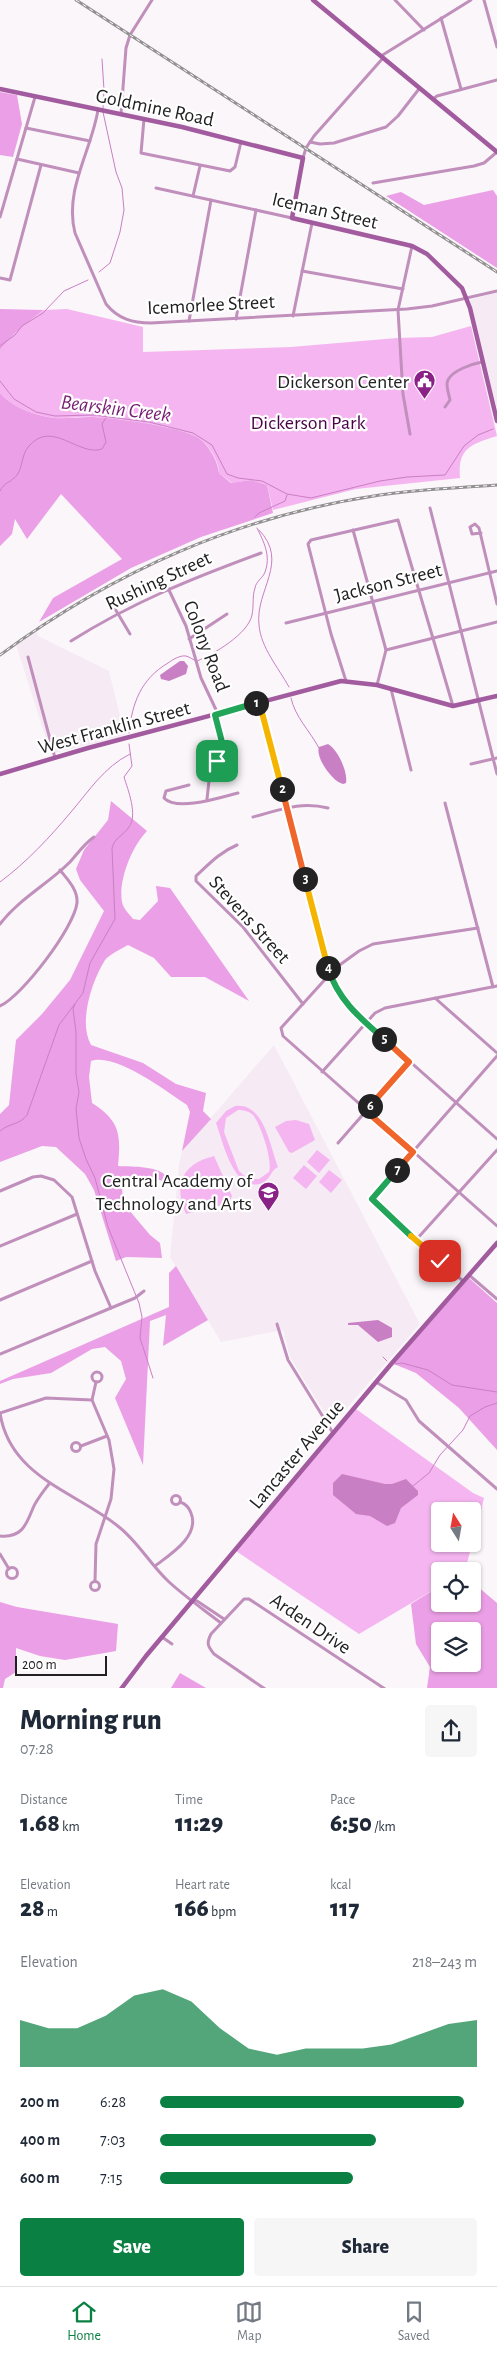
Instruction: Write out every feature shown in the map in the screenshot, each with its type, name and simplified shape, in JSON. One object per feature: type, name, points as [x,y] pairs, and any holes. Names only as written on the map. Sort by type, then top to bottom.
[{"type":"main road","points":[[312,0],[496,150]]},
{"type":"main road","name":"Goldmine Road","points":[[0,90],[144,119],[303,158]]},
{"type":"main road","points":[[292,218],[303,158]]},
{"type":"main road","name":"Iceman Street","points":[[292,218],[412,246],[427,254],[456,282],[466,298]]},
{"type":"main road","points":[[466,298],[497,422]]},
{"type":"main road","name":"West Franklin Street","points":[[0,774],[258,702],[346,681],[377,685],[453,706],[497,696]]},
{"type":"main road","name":"Lancaster Avenue","points":[[121,1688],[376,1382],[497,1243]]},
{"type":"street","points":[[121,114],[126,48],[130,35],[152,0]]},
{"type":"street","points":[[395,0],[424,30]]},
{"type":"street","points":[[303,158],[310,142],[382,57],[464,2],[470,0]]},
{"type":"street","points":[[484,0],[497,47]]},
{"type":"street","points":[[441,18],[461,89]]},
{"type":"street","points":[[433,99],[436,96],[497,80]]},
{"type":"street","points":[[310,142],[328,144],[382,129],[398,116],[419,89]]},
{"type":"street","points":[[0,217],[35,97]]},
{"type":"street","name":"Icemorlee Street","points":[[98,110],[71,201],[72,221],[75,233],[106,304],[120,317],[136,323],[236,320],[398,310],[432,306],[497,291]]},
{"type":"street","points":[[144,119],[141,153],[232,171],[241,142]]},
{"type":"street","points":[[26,128],[90,141]]},
{"type":"street","points":[[373,183],[474,166],[484,162],[496,150]]},
{"type":"street","points":[[17,159],[79,173]]},
{"type":"street","points":[[0,278],[10,280],[40,165]]},
{"type":"street","points":[[193,196],[200,166]]},
{"type":"street","name":"Iceman Street","points":[[156,188],[292,218]]},
{"type":"street","points":[[189,321],[211,200]]},
{"type":"street","points":[[236,320],[256,210]]},
{"type":"street","points":[[294,316],[312,223]]},
{"type":"street","points":[[410,434],[403,394],[398,310],[412,246]]},
{"type":"street","points":[[302,271],[403,289]]},
{"type":"street","points":[[445,407],[450,400],[447,384],[448,378],[468,366],[482,362]]},
{"type":"street","points":[[430,508],[478,701],[495,758],[497,774]]},
{"type":"street","points":[[346,681],[308,544],[311,540],[398,520],[431,638],[453,706]]},
{"type":"street","points":[[353,530],[386,650],[377,685]]},
{"type":"street","points":[[480,533],[497,604]]},
{"type":"street","name":"Rushing Street","points":[[71,641],[168,588],[261,553]]},
{"type":"street","name":"Jackson Street","points":[[286,623],[497,571]]},
{"type":"street","name":"Colony Road","points":[[168,588],[186,626],[201,678],[216,714],[223,746],[223,751],[210,772],[208,799]]},
{"type":"street","points":[[114,607],[130,634]]},
{"type":"street","points":[[190,639],[227,614]]},
{"type":"street","points":[[386,650],[497,622]]},
{"type":"street","points":[[28,657],[55,758]]},
{"type":"street","points":[[391,689],[411,770]]},
{"type":"street","points":[[258,702],[330,973],[340,994],[353,1011],[497,1139]]},
{"type":"street","points":[[470,764],[495,758]]},
{"type":"street","points":[[189,785],[166,791],[164,798],[177,804],[200,802],[238,793]]},
{"type":"street","points":[[322,1072],[375,1013],[385,1008],[495,987],[445,803]]},
{"type":"street","points":[[253,817],[309,804],[328,808]]},
{"type":"street","points":[[0,924],[10,911],[60,870],[94,837]]},
{"type":"street","name":"Stevens Street","points":[[237,845],[224,850],[196,876],[196,881],[243,927],[303,1004]]},
{"type":"street","points":[[0,1006],[16,994],[58,946],[75,910],[77,903],[74,888],[60,870]]},
{"type":"street","points":[[478,928],[373,944],[359,951],[330,973],[281,1028],[281,1033],[322,1072],[497,1226]]},
{"type":"street","points":[[435,998],[497,1055],[372,1199],[463,1281]]},
{"type":"street","points":[[338,1143],[409,1062]]},
{"type":"street","points":[[416,1240],[497,1150]]},
{"type":"street","points":[[0,1191],[33,1177],[49,1178],[54,1180],[72,1197],[92,1261],[111,1308]]},
{"type":"street","points":[[0,1246],[77,1214]]},
{"type":"street","points":[[0,1300],[92,1261]]},
{"type":"street","points":[[469,1275],[497,1299]]},
{"type":"street","points":[[0,1354],[135,1298],[144,1291]]},
{"type":"street","points":[[277,1324],[288,1360],[333,1433]]},
{"type":"street","points":[[95,1581],[95,1551],[112,1499],[114,1469],[107,1436],[92,1400],[96,1382]]},
{"type":"street","points":[[376,1382],[406,1400],[420,1422],[497,1489]]},
{"type":"street","points":[[92,1400],[46,1398],[0,1413],[9,1440],[25,1461],[49,1484],[120,1527],[167,1580],[221,1623]]},
{"type":"street","points":[[81,1446],[107,1436]]},
{"type":"street","points":[[0,1536],[13,1536],[22,1531],[27,1525],[37,1501],[49,1484]]},
{"type":"street","points":[[156,1566],[182,1544],[190,1532],[192,1516],[189,1507],[180,1502]]},
{"type":"street","points":[[0,1554],[9,1569]]},
{"type":"street","name":"Arden Drive","points":[[224,1619],[242,1600],[249,1599],[385,1688]]},
{"type":"street","points":[[193,1600],[224,1619],[207,1641],[214,1654],[266,1688]]},
{"type":"street","points":[[162,1637],[172,1644]]},
{"type":"shaded area","points":[[0,92],[17,95],[22,124],[13,157],[0,155]]},
{"type":"shaded area","points":[[493,190],[497,196],[497,268],[386,196],[401,192],[424,205]]},
{"type":"shaded area","points":[[497,292],[497,410],[470,300]]},
{"type":"shaded area","points":[[0,309],[43,310],[15,333],[0,350]]},
{"type":"shaded area","points":[[0,393],[18,407],[46,417],[99,417],[127,420],[173,429],[195,436],[208,447],[214,457],[219,473],[231,483],[251,480],[267,485],[273,513],[201,537],[131,568],[39,622],[53,598],[122,559],[61,494],[27,539],[15,519],[12,534],[0,546]]},
{"type":"shaded area","points":[[37,631],[38,636],[109,671],[125,736],[51,754],[16,645]]},
{"type":"shaded area","points":[[180,661],[184,661],[188,666],[186,674],[169,681],[161,679],[160,675]]},
{"type":"shaded area","points":[[328,744],[342,762],[346,783],[343,784],[334,779],[322,763],[318,752],[319,747]]},
{"type":"shaded area","points":[[111,801],[147,831],[136,845],[124,874],[121,894],[125,909],[133,919],[140,920],[158,901],[156,886],[170,888],[249,1001],[205,977],[171,977],[154,958],[128,945],[107,958],[100,969],[91,990],[86,1014],[87,1036],[91,1045],[143,1063],[176,1084],[206,1093],[203,1111],[211,1119],[182,1151],[190,1112],[187,1105],[141,1075],[114,1062],[91,1061],[89,1077],[92,1103],[108,1116],[117,1129],[119,1145],[118,1166],[153,1169],[165,1174],[169,1179],[166,1183],[152,1178],[128,1180],[122,1188],[123,1203],[150,1235],[160,1243],[162,1258],[126,1257],[116,1261],[94,1190],[85,1174],[56,1147],[42,1146],[0,1162],[0,1114],[9,1105],[16,1040],[42,1014],[70,980],[104,911],[80,880],[76,869],[84,850],[108,820]]},
{"type":"shaded area","name":"Central Academy of Technology and Arts","points":[[274,1045],[420,1324],[332,1425],[290,1357],[283,1330],[221,1342],[170,1257],[182,1151]]},
{"type":"shaded area","points":[[176,1266],[208,1320],[163,1346],[166,1315],[150,1321],[143,1465],[115,1398],[126,1379],[121,1361],[105,1347],[92,1349],[51,1373],[13,1379],[0,1384],[0,1381],[169,1307],[169,1273]]},
{"type":"shaded area","points":[[469,1278],[497,1303],[497,1450],[459,1408],[416,1373],[394,1364]]},
{"type":"shaded area","points":[[378,1320],[392,1328],[392,1337],[378,1342],[358,1325],[348,1325],[348,1323]]},
{"type":"shaded area","points":[[342,1474],[385,1484],[392,1484],[406,1479],[418,1491],[418,1495],[401,1508],[395,1523],[387,1526],[370,1516],[356,1514],[333,1495],[333,1483]]},
{"type":"shaded area","points":[[481,1589],[497,1603],[497,1688],[427,1688],[430,1667],[416,1644],[411,1604],[431,1592],[431,1612],[481,1612]]},
{"type":"shaded area","points":[[0,1602],[17,1607],[118,1624],[116,1651],[65,1660],[40,1656],[16,1648],[16,1672],[5,1679],[3,1688],[0,1688]]},
{"type":"shaded area","points":[[180,1673],[206,1688],[171,1688]]},
{"type":"green space","name":"Dickerson Park","points":[[67,309],[143,327],[143,352],[291,347],[432,337],[471,326],[497,436],[468,448],[461,459],[460,478],[356,489],[273,510],[267,485],[251,480],[232,483],[219,473],[217,462],[212,452],[204,442],[195,436],[173,429],[131,421],[93,417],[46,417],[24,410],[5,398],[0,393],[0,350],[15,333],[43,310]]},
{"type":"green space","points":[[235,1106],[245,1107],[253,1111],[269,1137],[278,1167],[262,1183],[252,1184],[244,1181],[231,1164],[216,1123],[226,1111]],"holes":[[[238,1110],[253,1115],[266,1143],[270,1167],[269,1172],[259,1179],[248,1179],[239,1171],[224,1132],[226,1118]]]},
{"type":"green space","points":[[296,1120],[309,1124],[315,1140],[292,1153],[289,1152],[275,1127],[286,1121]]},
{"type":"green space","points":[[317,1150],[330,1160],[319,1173],[307,1162]]},
{"type":"green space","points":[[214,1156],[232,1196],[229,1203],[186,1214],[180,1193],[183,1177],[194,1164]]},
{"type":"green space","points":[[304,1165],[317,1176],[306,1189],[293,1178]]},
{"type":"green space","points":[[329,1170],[342,1180],[331,1193],[319,1182]]},
{"type":"green space","points":[[356,1409],[473,1493],[484,1498],[481,1510],[481,1502],[431,1502],[431,1552],[470,1552],[467,1562],[431,1562],[431,1591],[359,1634],[236,1551]]},
{"type":"waterway","points":[[102,59],[103,108]]},
{"type":"waterway","points":[[99,272],[110,263],[120,232],[124,210],[122,188],[116,172],[103,112]]},
{"type":"waterway","points":[[0,346],[15,335],[22,326],[43,313],[64,291],[88,280]]},
{"type":"waterway","name":"Bearskin Creek","points":[[0,381],[14,399],[36,412],[55,416],[94,415],[149,422],[193,433],[212,445],[227,474],[238,478],[262,481],[287,494],[311,498],[380,481],[407,477],[445,475],[464,446],[478,435],[493,429]]},
{"type":"waterway","points":[[0,491],[17,475],[26,450],[38,439],[47,436],[56,437],[84,448],[102,449],[106,442],[102,424],[106,418]]},
{"type":"waterway","points":[[255,517],[259,513],[285,501],[287,495]]},
{"type":"waterway","points":[[129,733],[130,722],[139,693],[151,676],[179,657],[186,656],[197,661],[212,654],[237,636],[249,622],[252,615],[256,586],[267,566],[267,555],[257,528]]},
{"type":"waterway","points":[[259,530],[268,542],[272,553],[272,565],[259,612],[260,633],[266,649],[289,687]]},
{"type":"waterway","points":[[291,698],[299,718],[319,748]]},
{"type":"waterway","points":[[0,1131],[21,1121],[27,1115],[59,1025],[83,993],[90,963],[115,919],[112,848],[115,841],[129,827],[133,816],[124,777],[132,766],[129,744]]},
{"type":"waterway","points":[[0,882],[29,858],[112,766],[130,754]]},
{"type":"waterway","points":[[75,1004],[73,1009],[76,1032],[76,1074],[79,1092],[76,1109],[79,1138],[95,1178],[108,1227],[139,1303],[142,1317],[140,1338],[153,1378]]},
{"type":"waterway","points":[[383,1357],[387,1361]]},
{"type":"waterway","points":[[395,1364],[402,1363],[428,1370],[452,1385],[497,1392]]},
{"type":"waterway","points":[[413,1486],[429,1473],[440,1455],[463,1430],[470,1416],[485,1407],[497,1403]]},
{"type":"railway","points":[[76,0],[497,272]]},
{"type":"railway","points":[[0,655],[44,625],[133,573],[180,551],[228,533],[277,517],[328,504],[424,490],[497,485]]},
{"type":"place","name":"Dickerson Center","points":[[425,400]]},
{"type":"place","name":"Central Academy of Technology and Arts","points":[[268,1211]]},
{"type":"route","points":[[217,761],[223,751],[223,746],[215,715],[258,702],[332,980],[353,1011],[409,1062],[366,1111],[413,1152],[372,1199],[374,1203],[440,1261]]}]
